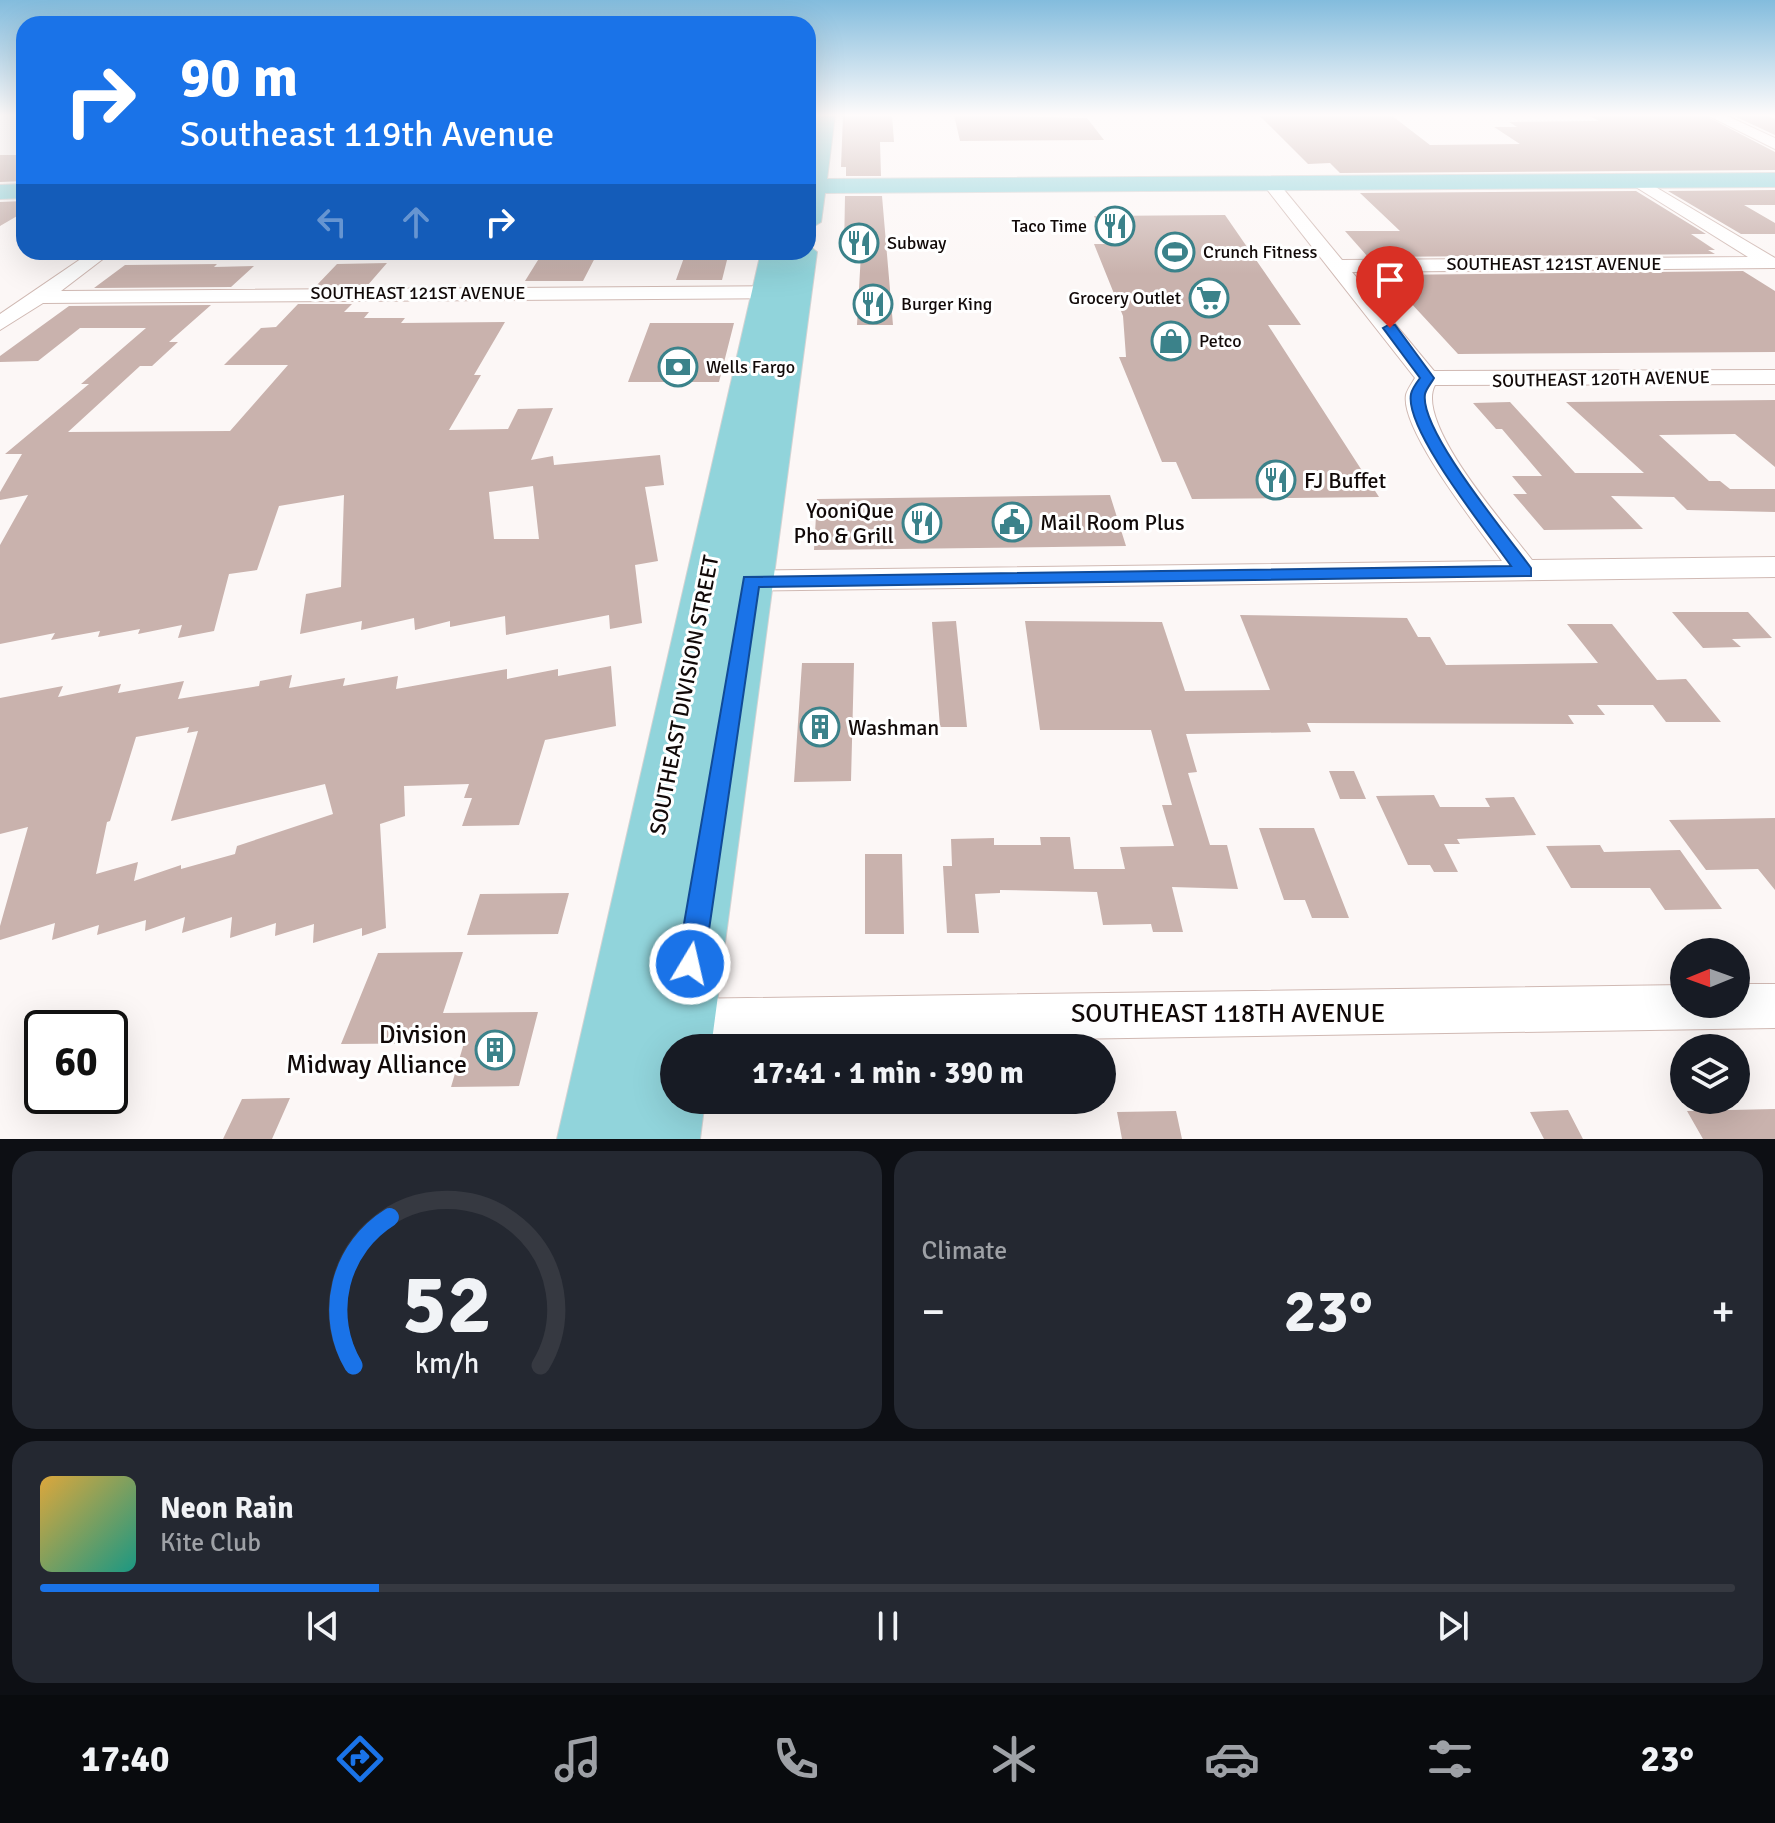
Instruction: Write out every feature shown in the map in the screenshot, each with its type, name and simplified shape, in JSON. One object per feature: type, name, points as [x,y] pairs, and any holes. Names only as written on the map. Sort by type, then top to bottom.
[{"type":"main road","points":[[816,186],[1775,180]]},
{"type":"main road","name":"SOUTHEAST DIVISION STREET","points":[[776,260],[781,292]]},
{"type":"main road","name":"SOUTHEAST DIVISION STREET","points":[[680,1034],[716,801],[729,581],[781,292],[799,260]]},
{"type":"main road","name":"SOUTHEAST DIVISION STREET","points":[[594,1139],[691,662],[729,581]]},
{"type":"main road","points":[[691,662],[704,667],[714,685],[707,772],[716,801]]},
{"type":"main road","name":"SOUTHEAST DIVISION STREET","points":[[663,1139],[667,1114]]},
{"type":"street","points":[[1637,181],[1772,264]]},
{"type":"street","points":[[1270,183],[1427,378],[1418,394],[1426,430],[1437,450],[1525,572]]},
{"type":"street","points":[[0,324],[92,260]]},
{"type":"street","name":"SOUTHEAST 121ST AVENUE","points":[[1339,266],[1772,264]]},
{"type":"street","name":"SOUTHEAST 121ST AVENUE","points":[[39,297],[781,292]]},
{"type":"street","name":"SOUTHEAST 120TH AVENUE","points":[[1427,378],[1775,377]]},
{"type":"street","points":[[729,581],[1775,567]]},
{"type":"street","name":"SOUTHEAST 118TH AVENUE","points":[[1026,1034],[1775,1006]]},
{"type":"building","points":[[0,168],[16,168],[16,181],[0,182]]},
{"type":"building","points":[[846,168],[881,168],[881,176],[846,176]]},
{"type":"building","points":[[1335,168],[1775,168],[1775,170],[1340,173]]},
{"type":"building","points":[[1775,190],[1775,205],[1744,205],[1775,223],[1775,234],[1741,234],[1668,191]]},
{"type":"building","points":[[1636,191],[1706,234],[1691,234],[1715,250],[1708,250],[1715,254],[1368,257],[1345,231],[1400,231],[1360,193]]},
{"type":"building","points":[[845,196],[882,196],[893,325],[857,325],[861,253],[844,253]]},
{"type":"building","points":[[16,201],[16,217],[0,226],[0,202]]},
{"type":"building","points":[[1225,215],[1301,325],[1268,325],[1379,497],[1192,499],[1176,462],[1162,462],[1119,357],[1126,357],[1123,316],[1094,244],[1107,244],[1094,216]]},
{"type":"building","points":[[538,260],[594,260],[583,281],[525,281]]},
{"type":"building","points":[[683,260],[727,260],[722,280],[676,280]]},
{"type":"building","points":[[387,263],[367,286],[316,286],[337,264]]},
{"type":"building","points":[[217,264],[214,267],[254,266],[231,287],[94,288],[125,265]]},
{"type":"building","points":[[1743,271],[1775,291],[1775,352],[1458,354],[1385,275]]},
{"type":"building","points":[[298,304],[352,304],[344,312],[369,312],[364,318],[405,318],[401,323],[505,322],[474,375],[481,375],[449,430],[508,429],[518,409],[553,408],[531,460],[553,456],[554,465],[660,455],[664,485],[645,487],[658,561],[635,565],[642,623],[610,629],[609,615],[506,635],[505,616],[450,627],[450,621],[415,630],[414,618],[361,630],[362,621],[300,634],[306,594],[341,587],[344,495],[279,506],[257,570],[229,574],[214,631],[178,638],[182,625],[138,634],[140,629],[98,637],[100,631],[51,640],[55,633],[0,644],[0,545],[28,495],[0,500],[0,492],[22,454],[5,454],[89,384],[81,384],[146,328],[80,328],[38,361],[0,362],[0,356],[69,306],[211,305],[169,342],[178,342],[152,366],[140,366],[68,432],[230,431],[288,365],[224,365],[261,328],[276,327]],"holes":[[[533,486],[539,539],[494,539],[489,492]]]},
{"type":"building","name":"Wells Fargo","points":[[650,323],[734,323],[719,382],[628,382]]},
{"type":"building","points":[[1775,400],[1775,467],[1735,434],[1659,435],[1709,481],[1720,481],[1730,489],[1775,489],[1775,512],[1687,510],[1674,497],[1611,496],[1643,529],[1544,530],[1513,494],[1527,494],[1512,476],[1542,476],[1502,429],[1496,429],[1473,403],[1510,402],[1575,473],[1644,473],[1566,402]]},
{"type":"building","points":[[1110,495],[1126,546],[814,550],[817,499]]},
{"type":"building","points":[[1672,612],[1748,612],[1772,638],[1732,639],[1741,647],[1703,648]]},
{"type":"building","points":[[1240,615],[1407,618],[1418,637],[1430,637],[1446,665],[1598,663],[1567,624],[1612,624],[1657,680],[1686,679],[1721,722],[1666,722],[1653,705],[1597,705],[1605,715],[1568,715],[1574,724],[1307,723],[1311,732],[1186,734],[1197,772],[1188,773],[1210,845],[1227,845],[1238,889],[1172,887],[1183,932],[1153,932],[1151,924],[1103,925],[1097,892],[1000,890],[1000,893],[975,894],[979,933],[947,933],[943,866],[952,866],[951,839],[994,838],[994,845],[1041,845],[1040,837],[1070,837],[1074,869],[1125,869],[1120,847],[1174,846],[1162,805],[1172,805],[1151,730],[1040,730],[1025,621],[1162,622],[1185,691],[1270,690]]},
{"type":"building","points":[[956,621],[967,727],[940,727],[932,622]]},
{"type":"building","name":"Washman","points":[[802,663],[854,663],[851,781],[794,782]]},
{"type":"building","points":[[611,666],[616,726],[545,740],[519,825],[462,826],[472,798],[464,798],[469,784],[404,786],[405,816],[380,824],[386,928],[362,936],[362,928],[313,943],[314,924],[275,936],[276,923],[230,938],[232,917],[182,933],[185,917],[145,931],[146,920],[97,935],[99,925],[52,940],[55,923],[0,940],[0,926],[28,827],[0,834],[0,698],[63,686],[58,697],[121,684],[118,693],[184,681],[178,699],[259,686],[260,681],[292,675],[289,688],[345,678],[343,686],[398,676],[396,689],[507,669],[507,679],[558,669],[558,676]],"holes":[[[189,727],[187,733],[198,731],[171,821],[325,784],[333,814],[237,846],[235,854],[181,869],[181,865],[134,881],[138,862],[96,874],[107,822],[110,821],[136,737]]]},
{"type":"building","points":[[1329,771],[1354,771],[1366,799],[1340,799]]},
{"type":"building","points":[[1434,795],[1440,807],[1490,807],[1485,798],[1514,797],[1536,835],[1457,839],[1460,844],[1444,844],[1458,872],[1434,872],[1430,865],[1408,865],[1376,796]]},
{"type":"building","points":[[1775,818],[1775,890],[1758,869],[1706,870],[1669,820]]},
{"type":"building","points":[[1259,828],[1314,828],[1349,918],[1312,918],[1305,900],[1284,900]]},
{"type":"building","points":[[1600,845],[1604,852],[1680,850],[1722,909],[1665,910],[1650,888],[1571,888],[1546,846]]},
{"type":"building","points":[[865,854],[902,854],[904,934],[865,934]]},
{"type":"building","points":[[569,893],[558,934],[467,935],[480,894]]},
{"type":"building","points":[[463,952],[443,1013],[538,1012],[519,1086],[451,1087],[464,1043],[341,1044],[378,953]]},
{"type":"building","points":[[290,1098],[272,1139],[223,1139],[242,1099]]},
{"type":"building","points":[[1775,1109],[1775,1139],[1703,1139],[1689,1114],[1750,1114],[1750,1110]]},
{"type":"building","points":[[1568,1110],[1583,1139],[1544,1139],[1530,1112]]},
{"type":"building","points":[[1176,1111],[1182,1139],[1122,1139],[1117,1112]]},
{"type":"place","name":"Taco Time","points":[[1115,226]]},
{"type":"place","name":"Subway","points":[[859,243]]},
{"type":"place","name":"Crunch Fitness","points":[[1175,252]]},
{"type":"place","name":"Grocery Outlet","points":[[1209,298]]},
{"type":"place","name":"Burger King","points":[[873,304]]},
{"type":"place","name":"Petco","points":[[1171,341]]},
{"type":"place","name":"Wells Fargo","points":[[678,367]]},
{"type":"place","name":"FJ Buffet","points":[[1276,480]]},
{"type":"place","name":"Mail Room Plus","points":[[1012,522]]},
{"type":"place","name":"YooniQue Pho & Grill","points":[[922,523]]},
{"type":"place","name":"Washman","points":[[820,727]]},
{"type":"place","name":"Division Midway Alliance","points":[[495,1050]]},
{"type":"route","points":[[690,964],[750,581],[1525,572],[1437,450],[1420,411],[1418,394],[1427,378],[1390,328]]}]
